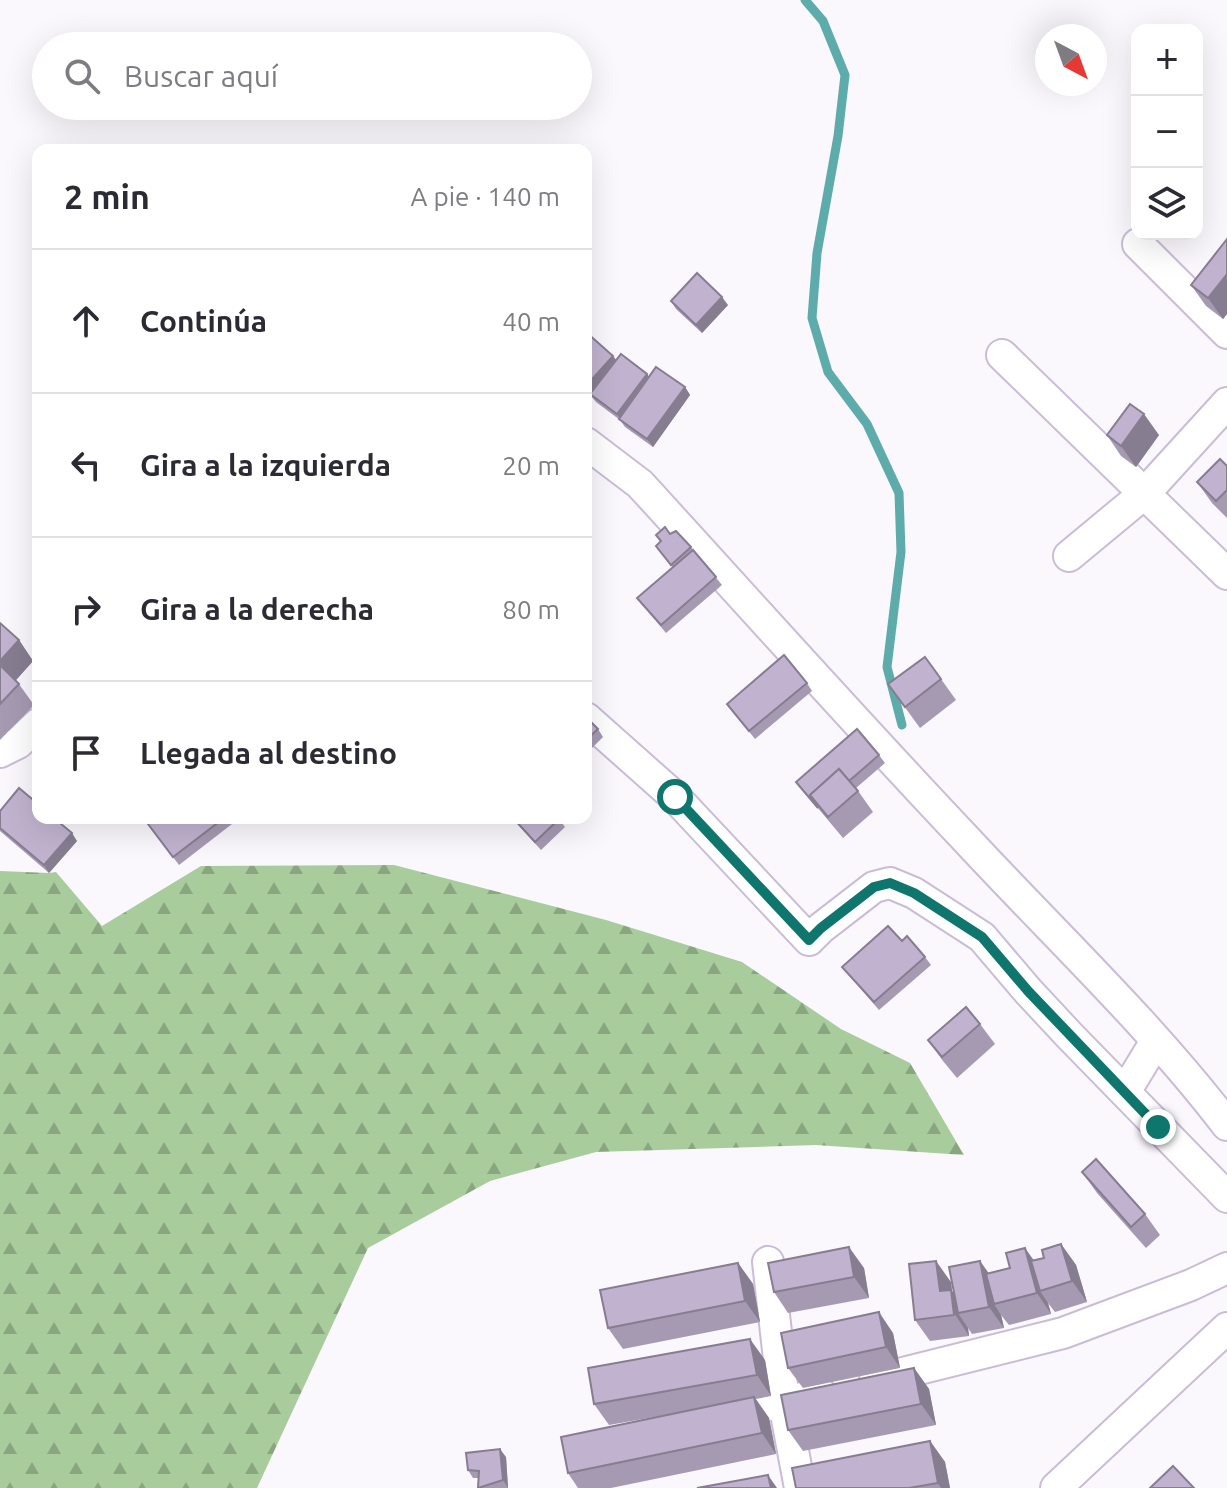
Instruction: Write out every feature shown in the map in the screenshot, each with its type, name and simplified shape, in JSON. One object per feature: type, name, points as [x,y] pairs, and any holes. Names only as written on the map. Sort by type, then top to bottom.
[{"type":"street","points":[[1138,244],[1227,333]]},
{"type":"street","points":[[1002,355],[1227,574]]},
{"type":"street","points":[[1069,556],[1145,493],[1227,403]]},
{"type":"street","points":[[592,448],[640,484],[965,838],[1114,994],[1227,1125]]},
{"type":"street","points":[[592,723],[675,797],[809,940],[874,887],[890,883],[914,893],[982,937],[1028,991],[1227,1197]]},
{"type":"street","points":[[0,752],[18,743],[32,730]]},
{"type":"street","points":[[1125,1092],[1156,1041]]},
{"type":"street","points":[[768,1262],[784,1403],[800,1488]]},
{"type":"street","points":[[694,1421],[784,1403],[1063,1333],[1191,1285],[1227,1268]]},
{"type":"street","points":[[1056,1488],[1227,1328]]},
{"type":"green space","points":[[394,865],[606,920],[742,962],[841,1029],[910,1063],[964,1155],[816,1145],[596,1152],[490,1181],[368,1248],[257,1488],[0,1488],[0,871],[56,872],[102,926],[201,866]]},
{"type":"building","points":[[1227,239],[1227,274],[1208,298],[1191,285]]},
{"type":"building","points":[[697,273],[722,297],[696,325],[671,301]]},
{"type":"building","points":[[592,337],[613,356],[592,379]]},
{"type":"building","points":[[621,354],[647,374],[617,414],[592,395]]},
{"type":"building","points":[[656,367],[685,387],[647,439],[619,419]]},
{"type":"building","points":[[1130,404],[1144,414],[1121,446],[1107,435]]},
{"type":"building","points":[[1220,459],[1227,466],[1227,490],[1216,501],[1197,482]]},
{"type":"building","points":[[665,527],[670,534],[676,531],[691,547],[671,565],[656,546],[661,541],[656,535]]},
{"type":"building","points":[[693,550],[716,577],[661,625],[637,598]]},
{"type":"building","points":[[0,623],[19,640],[0,661]]},
{"type":"building","points":[[784,655],[807,683],[749,731],[727,704]]},
{"type":"building","points":[[925,657],[941,679],[905,707],[888,684]]},
{"type":"building","points":[[0,665],[19,684],[0,704]]},
{"type":"building","points":[[857,729],[879,755],[849,781],[839,769],[810,795],[818,808],[796,782]]},
{"type":"building","points":[[839,769],[858,791],[828,817],[810,795]]},
{"type":"building","points":[[19,788],[32,799],[32,824],[61,824],[72,833],[44,865],[0,828],[0,811]]},
{"type":"building","points":[[148,824],[216,824],[173,857]]},
{"type":"building","points":[[518,824],[554,824],[535,842]]},
{"type":"building","points":[[888,926],[902,941],[907,936],[925,957],[874,1002],[842,967]]},
{"type":"building","points":[[966,1007],[980,1024],[942,1057],[928,1040]]},
{"type":"building","points":[[1096,1159],[1145,1214],[1131,1227],[1082,1172]]},
{"type":"building","points":[[1061,1244],[1072,1281],[1040,1291],[1031,1261],[1044,1258],[1042,1250]]},
{"type":"building","points":[[849,1247],[854,1277],[774,1292],[768,1263]]},
{"type":"building","points":[[1025,1248],[1037,1293],[994,1304],[986,1274],[1010,1268],[1006,1253]]},
{"type":"building","points":[[936,1261],[940,1291],[951,1290],[954,1315],[915,1320],[909,1264]]},
{"type":"building","points":[[980,1261],[989,1307],[958,1313],[949,1267]]},
{"type":"building","points":[[738,1263],[745,1301],[608,1328],[600,1290]]},
{"type":"building","points":[[879,1312],[886,1347],[788,1368],[781,1333]]},
{"type":"building","points":[[750,1339],[757,1375],[594,1404],[588,1368]]},
{"type":"building","points":[[914,1368],[921,1404],[788,1430],[781,1395]]},
{"type":"building","points":[[754,1397],[762,1433],[568,1473],[561,1437]]},
{"type":"building","points":[[930,1441],[938,1483],[909,1488],[796,1488],[792,1468]]},
{"type":"building","points":[[500,1449],[503,1480],[478,1488],[479,1471],[468,1470],[466,1453]]},
{"type":"building","points":[[1173,1466],[1194,1488],[1150,1488]]},
{"type":"building","points":[[768,1475],[771,1488],[697,1488]]},
{"type":"waterway","points":[[805,0],[823,21],[845,75],[838,136],[817,253],[812,318],[828,372],[867,424],[899,493],[901,552],[887,667],[902,725]]},
{"type":"route","points":[[675,797],[809,940],[874,887],[890,883],[914,893],[982,937],[1028,991],[1158,1127]]}]
